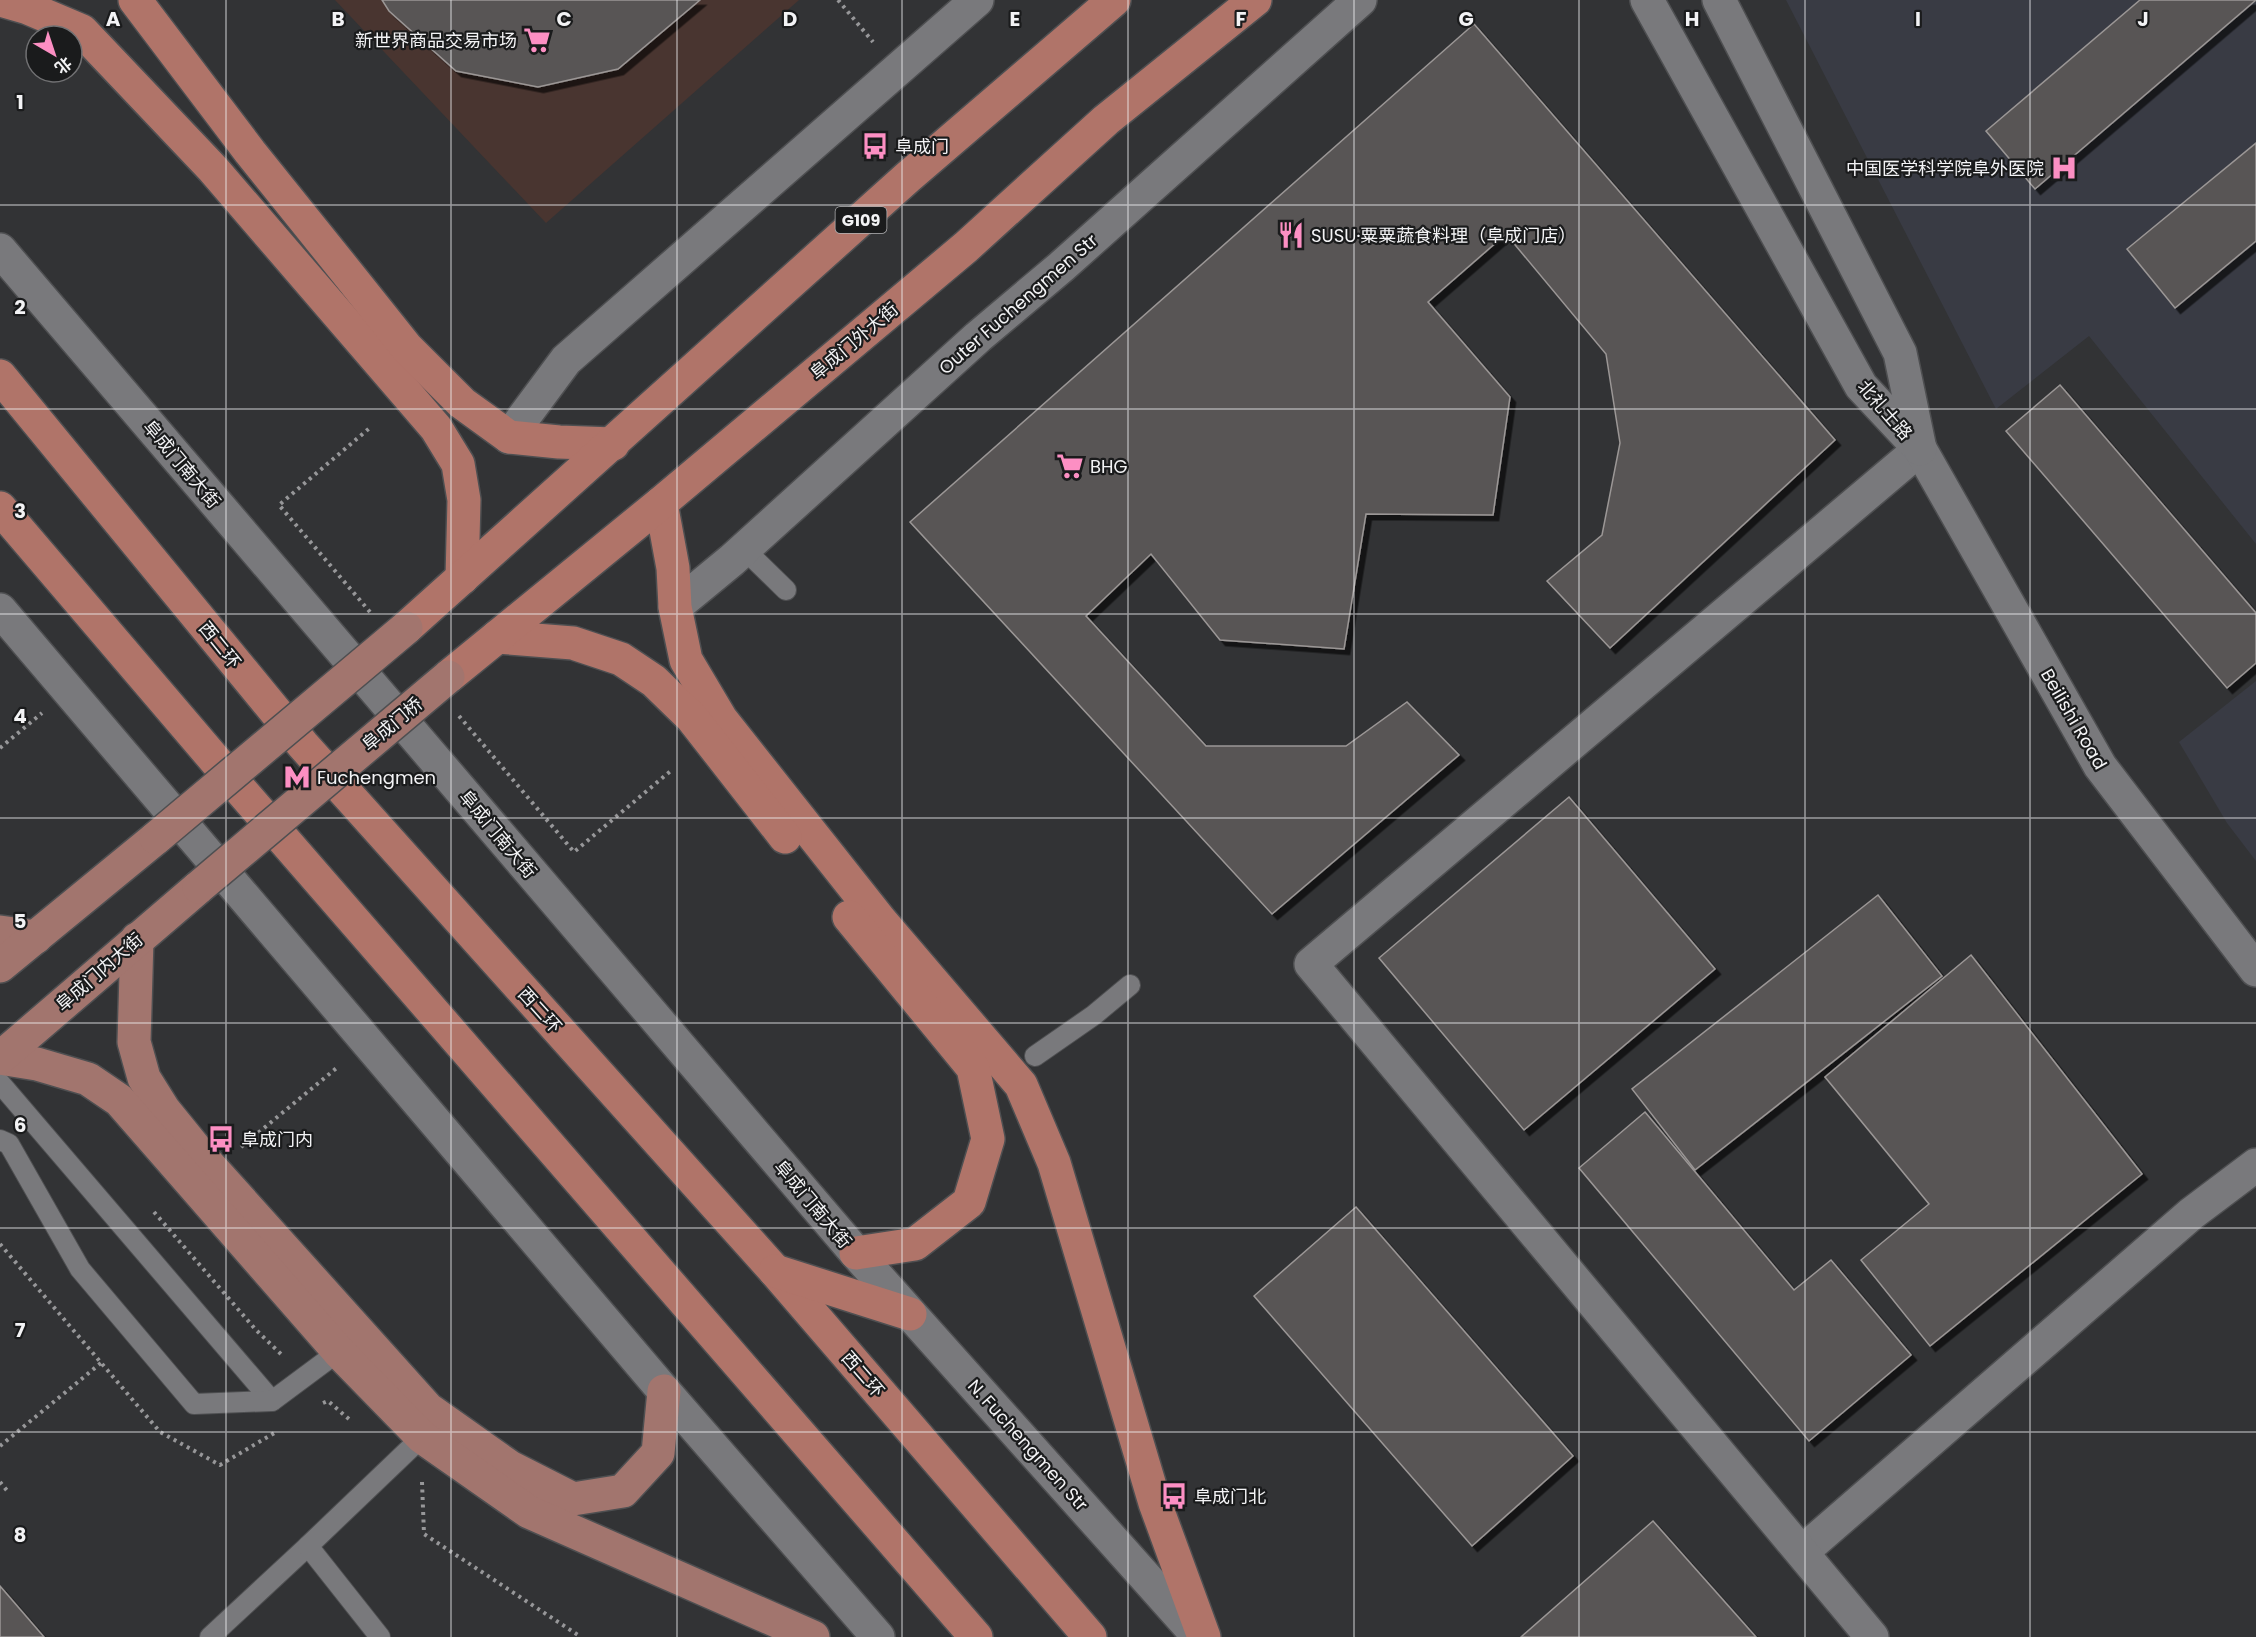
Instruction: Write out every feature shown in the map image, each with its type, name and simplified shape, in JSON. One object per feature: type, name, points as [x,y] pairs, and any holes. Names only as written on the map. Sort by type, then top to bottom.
[{"type":"highway","points":[[2,0],[28,8],[81,31],[213,169],[436,428],[458,464],[464,500],[462,578]]},
{"type":"highway","points":[[135,0],[250,152],[408,348],[462,404],[509,437],[612,444]]},
{"type":"highway","name":"G109","points":[[406,628],[908,177],[1114,0]]},
{"type":"highway","name":"阜成门外大街","points":[[448,677],[661,503],[966,247],[1106,120],[1255,0]]},
{"type":"highway","name":"西二环","points":[[0,376],[303,745],[775,1271],[1090,1637]]},
{"type":"highway","points":[[661,503],[673,568],[675,607],[686,660],[721,719],[880,920],[1021,1085],[1054,1163],[1155,1503],[1204,1637]]},
{"type":"highway","points":[[0,508],[244,794],[976,1637]]},
{"type":"highway","points":[[497,637],[573,644],[621,659],[654,681],[692,718],[863,935],[973,1068],[988,1139],[969,1202],[915,1244],[855,1253]]},
{"type":"highway","points":[[775,1271],[910,1314]]},
{"type":"main road","points":[[0,966],[406,628]]},
{"type":"main road","name":"阜成门桥","points":[[199,887],[448,677]]},
{"type":"main road","name":"阜成门内大街","points":[[0,1058],[199,887]]},
{"type":"main road","points":[[0,932],[36,937]]},
{"type":"main road","points":[[137,939],[134,1042],[144,1078],[164,1110],[422,1437],[529,1512],[813,1637]]},
{"type":"main road","points":[[0,1058],[37,1064],[88,1079],[119,1100],[350,1343],[428,1409],[510,1467],[573,1499],[623,1491],[658,1453],[664,1391]]},
{"type":"street","points":[[509,437],[566,360],[977,0]]},
{"type":"street","name":"Outer Fuchengmen Str","points":[[675,607],[744,549],[978,337],[1061,267],[1360,0]]},
{"type":"street","name":"北礼士路","points":[[1647,0],[1862,386],[1920,449]]},
{"type":"street","name":"北礼士路","points":[[1719,0],[1900,353],[1920,449]]},
{"type":"street","name":"阜成门南大街","points":[[0,250],[855,1253]]},
{"type":"street","points":[[1872,1637],[1311,964],[1920,449]]},
{"type":"street","name":"Beilishi Road","points":[[1920,449],[2100,766],[2256,970]]},
{"type":"street","points":[[0,610],[664,1391],[878,1637]]},
{"type":"street","points":[[1802,1552],[2191,1214],[2256,1165]]},
{"type":"street","name":"N. Fuchengmen Str","points":[[855,1253],[1199,1637]]},
{"type":"lane","points":[[744,549],[786,590]]},
{"type":"lane","points":[[1035,1056],[1094,1015],[1130,985]]},
{"type":"lane","points":[[0,1083],[272,1401]]},
{"type":"lane","points":[[0,1140],[9,1144],[80,1269],[194,1404],[272,1401],[350,1343]]},
{"type":"lane","points":[[210,1637],[422,1437]]},
{"type":"lane","points":[[308,1546],[380,1637]]},
{"type":"path","points":[[838,0],[897,70]]},
{"type":"path","points":[[279,505],[372,426]]},
{"type":"path","points":[[0,748],[43,712]]},
{"type":"path","points":[[574,852],[673,769]]},
{"type":"path","points":[[240,1148],[348,1058]]},
{"type":"path","points":[[0,1244],[101,1363],[0,1446]]},
{"type":"path","points":[[397,1461],[422,1477],[424,1534],[581,1637]]},
{"type":"path","points":[[0,1482],[9,1493]]},
{"type":"shaded area","name":"新世界商品交易市场","points":[[335,0],[799,0],[546,223]]},
{"type":"shaded area","name":"中国医学科学院阜外医院","points":[[1786,0],[2256,0],[2256,544],[2089,336],[1996,409]]},
{"type":"shaded area","points":[[2256,681],[2256,861],[2227,823],[2179,742]]},
{"type":"building","name":"新世界商品交易市场","points":[[382,0],[700,0],[618,69],[538,87],[456,71],[389,11]]},
{"type":"building","points":[[2140,0],[2256,0],[2035,189],[1986,131]]},
{"type":"building","points":[[1474,24],[1835,440],[1610,648],[1547,581],[1602,535],[1620,443],[1606,354],[1506,234],[1428,302],[1510,397],[1493,515],[1366,514],[1344,649],[1220,640],[1151,554],[1086,616],[1206,746],[1346,746],[1407,702],[1459,755],[1272,914],[910,522]]},
{"type":"building","points":[[2256,143],[2256,241],[2175,308],[2127,249]]},
{"type":"building","points":[[2060,385],[2256,613],[2256,663],[2227,688],[2006,431]]},
{"type":"building","points":[[1569,797],[1715,969],[1524,1130],[1379,958]]},
{"type":"building","points":[[1878,895],[1942,976],[1695,1170],[1632,1089]]},
{"type":"building","points":[[1971,955],[2142,1174],[1930,1346],[1861,1260],[1929,1204],[1825,1077]]},
{"type":"building","points":[[1645,1112],[1794,1290],[1831,1260],[1911,1355],[1809,1441],[1579,1168]]},
{"type":"building","points":[[1356,1207],[1573,1456],[1472,1546],[1254,1296]]},
{"type":"building","points":[[1653,1521],[1756,1637],[1521,1637]]},
{"type":"building","points":[[0,1586],[44,1637],[0,1637]]},
{"type":"place","name":"新世界商品交易市场","points":[[537,40]]},
{"type":"place","name":"阜成门","points":[[875,146]]},
{"type":"place","name":"中国医学科学院阜外医院","points":[[2064,168]]},
{"type":"place","name":"SUSU·粟粟蔬食料理（阜成门店）","points":[[1291,235]]},
{"type":"place","name":"BHG","points":[[1070,466]]},
{"type":"place","name":"Fuchengmen","points":[[297,777]]},
{"type":"place","name":"阜成门内","points":[[221,1139]]},
{"type":"place","name":"阜成门北","points":[[1174,1496]]}]
